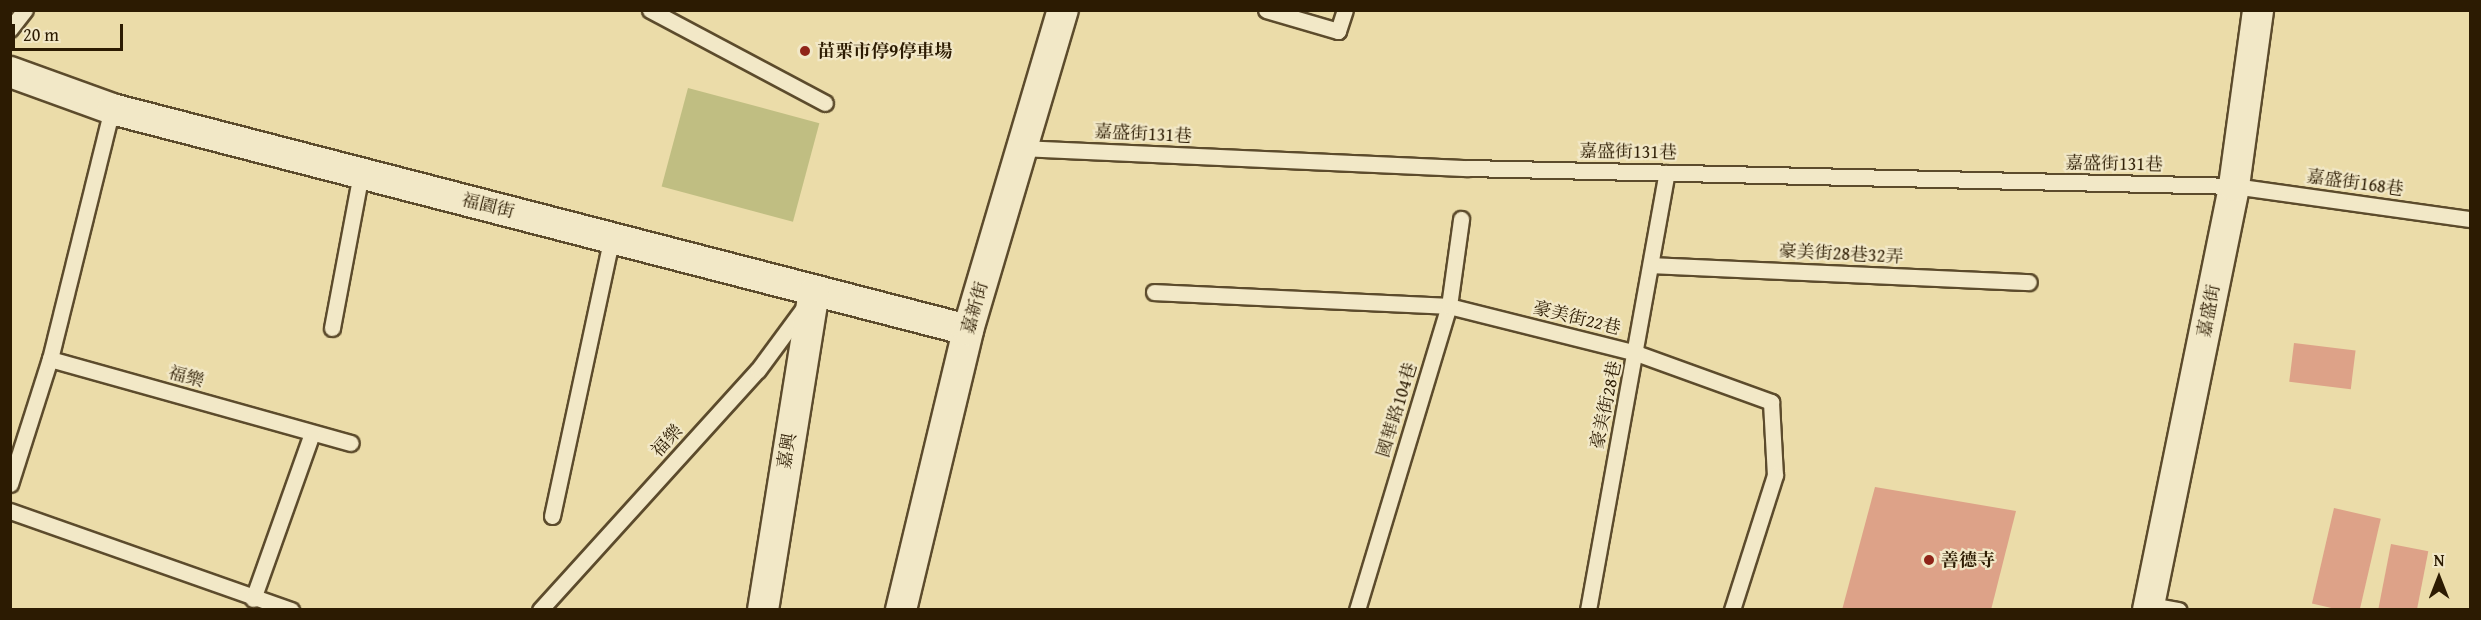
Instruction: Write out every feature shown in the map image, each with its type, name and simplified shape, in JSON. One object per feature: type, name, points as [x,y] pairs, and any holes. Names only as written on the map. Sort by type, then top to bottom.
[{"type":"street","name":"嘉新街","points":[[901,609],[968,330],[1063,10]]},
{"type":"street","name":"嘉盛街","points":[[2149,607],[2234,186],[2258,10]]},
{"type":"street","name":"福園街","points":[[10,72],[112,109],[968,330]]},
{"type":"street","name":"嘉興","points":[[763,609],[814,292]]},
{"type":"lane","points":[[10,29],[25,10]]},
{"type":"lane","points":[[650,10],[825,103]]},
{"type":"lane","points":[[1266,10],[1338,31],[1345,10]]},
{"type":"lane","points":[[12,474],[50,359],[112,109]]},
{"type":"lane","name":"嘉盛街131巷","points":[[1022,148],[1667,172],[2234,186]]},
{"type":"lane","name":"豪美街28巷","points":[[1588,609],[1667,172]]},
{"type":"lane","points":[[332,328],[361,173]]},
{"type":"lane","name":"嘉盛街168巷","points":[[2234,186],[2470,219]]},
{"type":"lane","name":"國華路104巷","points":[[1357,609],[1449,306],[1461,219]]},
{"type":"lane","points":[[552,516],[612,237]]},
{"type":"lane","name":"豪美街28巷32弄","points":[[1651,265],[2029,282]]},
{"type":"lane","name":"福樂","points":[[540,609],[758,370],[814,292]]},
{"type":"lane","name":"豪美街22巷","points":[[1154,292],[1449,306],[1636,353],[1771,402],[1775,475],[1732,609]]},
{"type":"lane","name":"福樂","points":[[50,359],[350,443]]},
{"type":"lane","points":[[253,599],[312,433]]},
{"type":"lane","points":[[10,511],[253,599],[291,609]]},
{"type":"lane","points":[[2149,607],[2179,609]]},
{"type":"shaded area","points":[[688,88],[819,123],[793,222],[662,187]]},
{"type":"building","points":[[2294,343],[2356,351],[2351,389],[2289,382]]},
{"type":"building","name":"善德寺","points":[[1875,487],[2016,511],[1991,610],[1842,610]]},
{"type":"building","points":[[2334,508],[2381,519],[2360,610],[2340,610],[2312,603]]},
{"type":"building","points":[[2391,544],[2428,551],[2417,610],[2378,610]]},
{"type":"place","name":"苗栗市停9停車場","points":[[805,51]]},
{"type":"place","name":"善德寺","points":[[1929,560]]}]
